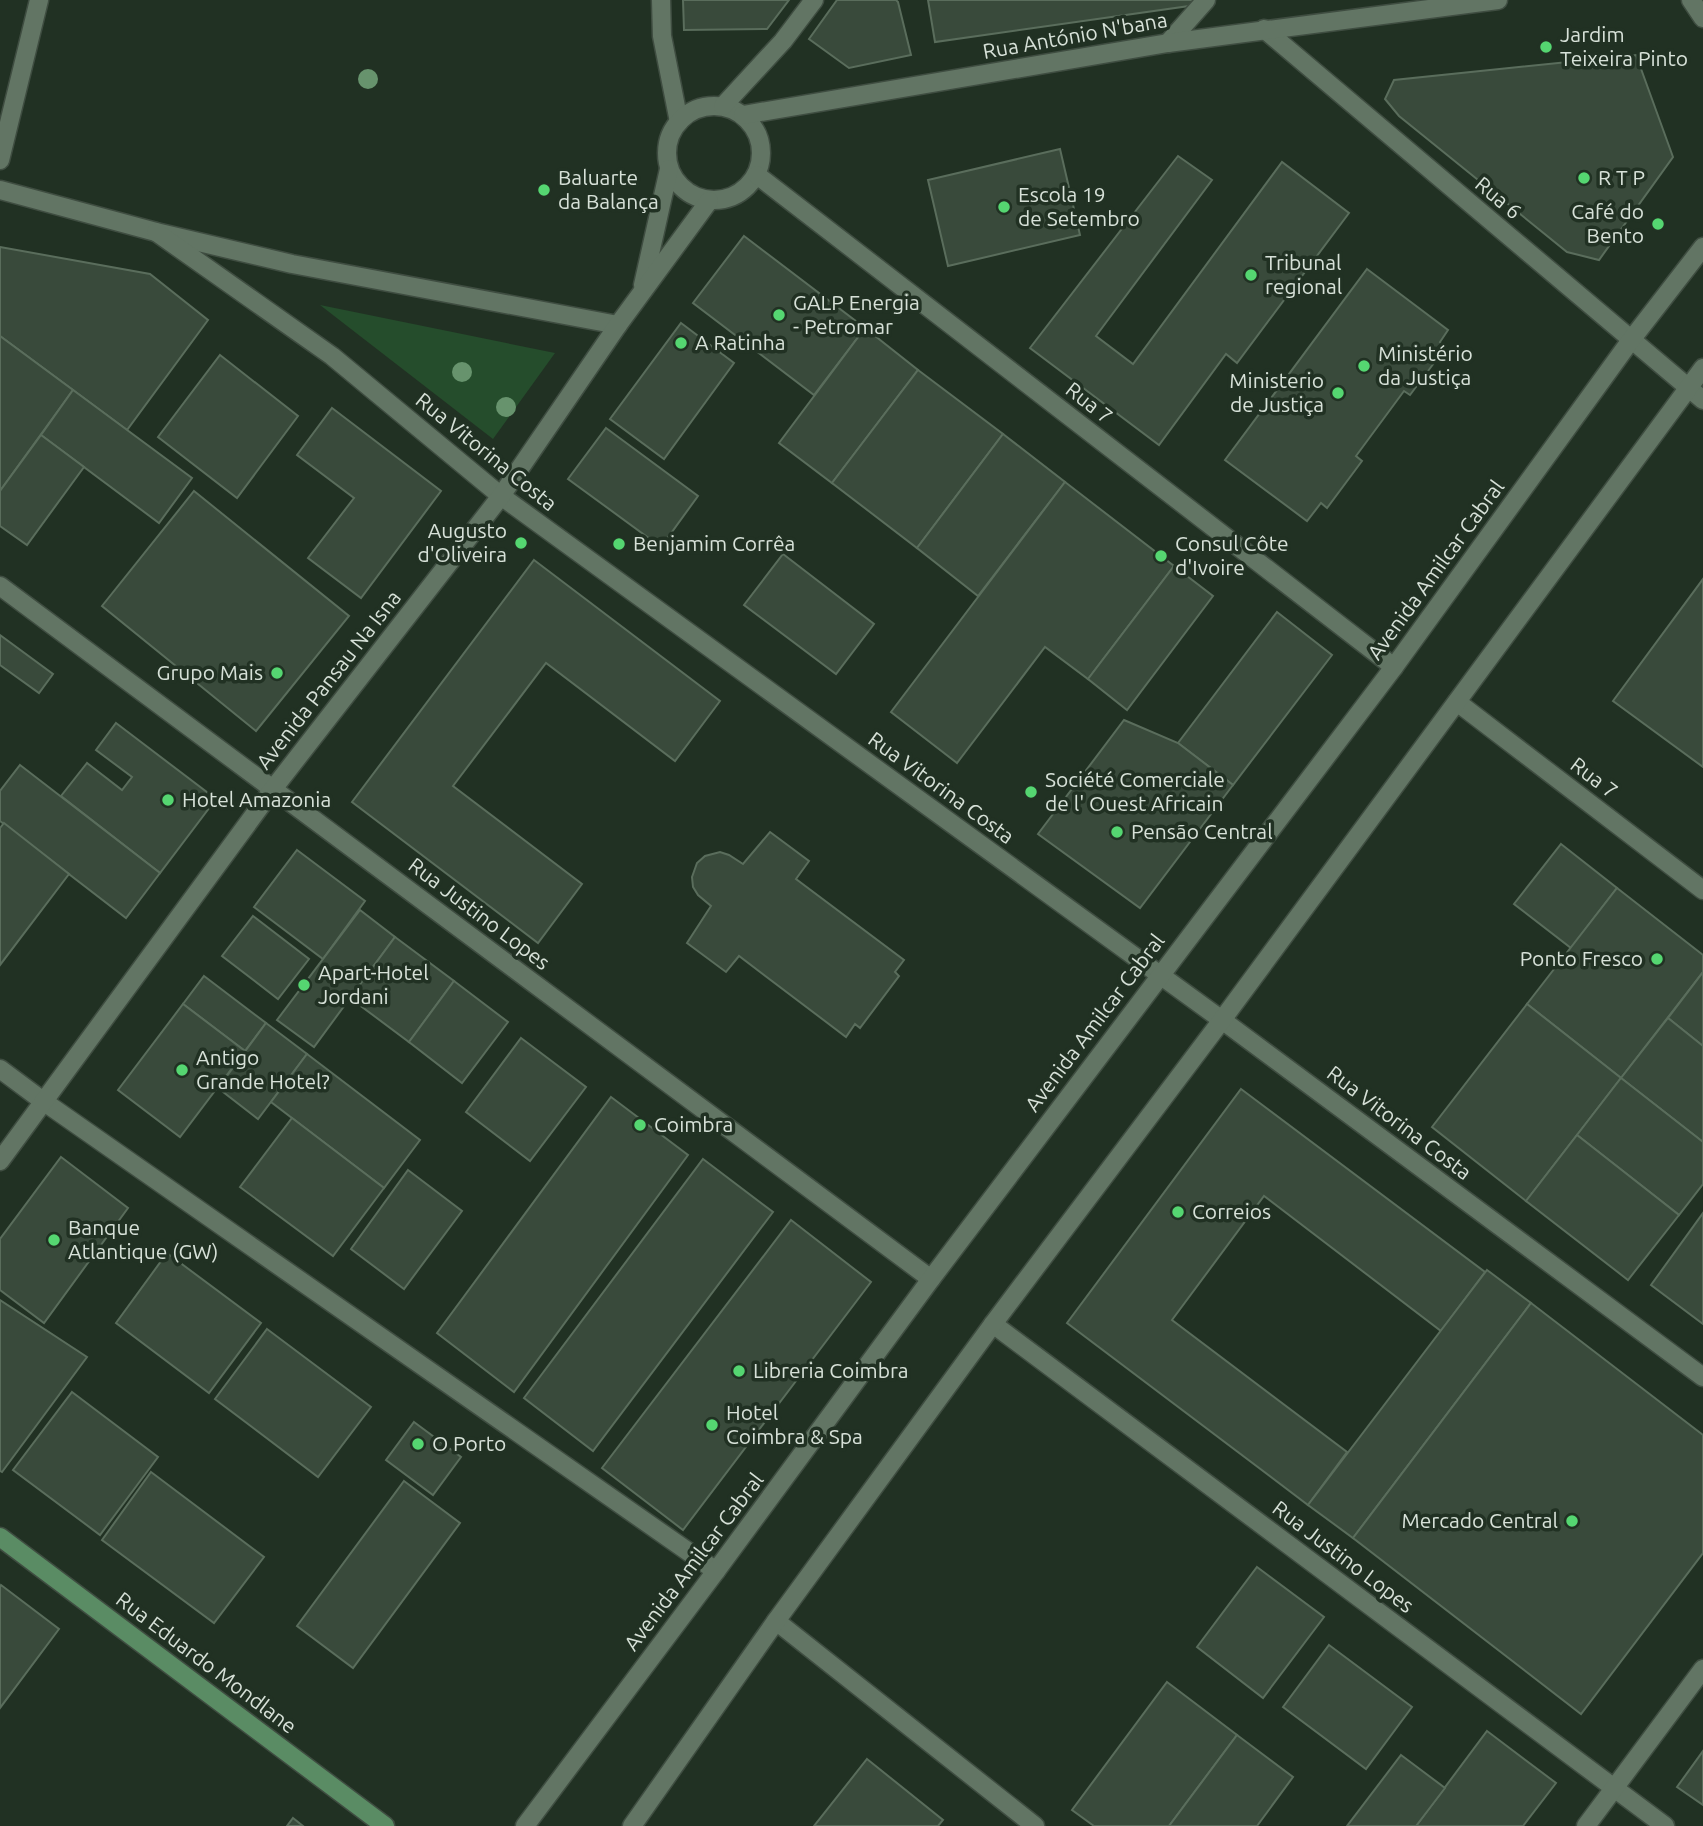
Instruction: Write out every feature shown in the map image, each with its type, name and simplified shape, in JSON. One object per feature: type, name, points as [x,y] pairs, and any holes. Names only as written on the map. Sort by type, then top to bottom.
[{"type":"street","points":[[0,160],[38,0]]},
{"type":"street","points":[[662,0],[662,36],[679,122]]},
{"type":"street","points":[[723,106],[783,41],[814,0]]},
{"type":"street","points":[[1168,43],[1206,0]]},
{"type":"street","name":"Rua António N'bana","points":[[743,115],[1168,43],[1498,0]]},
{"type":"street","points":[[1691,0],[1703,18]]},
{"type":"street","name":"Rua 6","points":[[1264,29],[1703,400]]},
{"type":"street","points":[[708,105],[737,110],[743,115],[759,139],[761,157],[757,175],[748,187],[723,200],[709,201],[692,196],[678,185],[669,169],[666,151],[670,134],[693,110],[708,105]]},
{"type":"street","name":"Avenida Pansau Na Isna","points":[[641,294],[669,169]]},
{"type":"street","name":"Rua 7","points":[[757,175],[1394,667]]},
{"type":"street","points":[[0,190],[156,232],[305,266],[618,325]]},
{"type":"street","name":"Avenida Pansau Na Isna","points":[[0,1161],[272,789],[501,496],[618,325],[709,201]]},
{"type":"street","name":"Rua Vitorina Costa","points":[[156,232],[332,356],[501,496],[1222,1020],[1703,1377]]},
{"type":"street","name":"Avenida Amilcar Cabral","points":[[525,1826],[931,1279],[1394,667],[1631,340],[1703,247]]},
{"type":"street","points":[[632,1826],[776,1621],[993,1324],[1222,1020],[1703,368]]},
{"type":"street","name":"Rua Justino Lopes","points":[[0,586],[931,1279]]},
{"type":"street","name":"Rua 7","points":[[1457,702],[1703,890]]},
{"type":"street","points":[[0,1069],[716,1571]]},
{"type":"street","name":"Rua Justino Lopes","points":[[993,1324],[1665,1826]]},
{"type":"street","name":"Rua Eduardo Mondlane","points":[[0,1537],[385,1826]]},
{"type":"street","points":[[776,1621],[1035,1826]]},
{"type":"street","points":[[1586,1826],[1703,1669]]},
{"type":"green space","points":[[320,305],[555,353],[493,439]]},
{"type":"building","points":[[683,0],[789,0],[767,29],[684,30]]},
{"type":"building","points":[[837,0],[896,0],[911,55],[849,68],[809,39]]},
{"type":"building","points":[[928,0],[1199,0],[1196,5],[935,42]]},
{"type":"building","points":[[1636,55],[1673,157],[1599,260],[1567,252],[1399,116],[1385,99],[1394,80]]},
{"type":"building","name":"Escola 19 de Setembro","points":[[1060,149],[1080,235],[948,266],[928,180]]},
{"type":"building","name":"Tribunal regional","points":[[1178,156],[1212,180],[1096,336],[1133,364],[1282,162],[1349,213],[1237,363],[1226,354],[1159,445],[1030,348]]},
{"type":"building","name":"GALP Energia - Petromar","points":[[744,236],[865,328],[814,395],[693,303]]},
{"type":"building","points":[[0,247],[150,274],[208,320],[127,430],[0,336]]},
{"type":"building","name":"Ministerio de Justiça","points":[[1367,269],[1448,330],[1440,342],[1446,347],[1410,395],[1404,391],[1356,456],[1362,461],[1327,508],[1321,503],[1307,521],[1225,460]]},
{"type":"building","points":[[681,323],[734,363],[664,459],[610,419]]},
{"type":"building","points":[[865,328],[918,370],[832,483],[779,443]]},
{"type":"building","points":[[0,336],[73,390],[0,491]]},
{"type":"building","points":[[220,355],[298,416],[237,498],[158,437]]},
{"type":"building","points":[[918,370],[1003,434],[917,548],[832,483]]},
{"type":"building","points":[[73,390],[192,478],[159,523],[41,435]]},
{"type":"building","points":[[332,408],[441,491],[361,598],[308,558],[354,498],[297,455]]},
{"type":"building","points":[[606,428],[698,496],[661,547],[568,479]]},
{"type":"building","points":[[1003,434],[1065,482],[978,596],[917,548]]},
{"type":"building","points":[[41,435],[84,467],[27,545],[0,526],[0,491]]},
{"type":"building","points":[[1065,482],[1174,566],[1088,679],[1045,647],[957,763],[891,712]]},
{"type":"building","points":[[194,491],[349,616],[256,731],[102,606]]},
{"type":"building","points":[[783,554],[874,624],[836,674],[744,605]]},
{"type":"building","points":[[534,560],[720,701],[675,761],[546,663],[453,786],[582,884],[538,943],[352,802]]},
{"type":"building","points":[[1174,566],[1213,596],[1127,710],[1088,679]]},
{"type":"building","points":[[1703,579],[1703,767],[1613,701]]},
{"type":"building","points":[[1277,612],[1332,655],[1233,785],[1178,743]]},
{"type":"building","points":[[0,635],[53,674],[39,693],[0,665]]},
{"type":"building","name":"Pensão Central","points":[[1124,720],[1178,743],[1233,785],[1140,908],[1038,834]]},
{"type":"building","points":[[116,723],[216,799],[160,873],[61,796],[87,763],[122,790],[132,777],[96,750]]},
{"type":"building","points":[[20,765],[160,873],[126,918],[0,821],[0,791]]},
{"type":"building","points":[[4,823],[69,874],[0,965],[0,828]]},
{"type":"building","points":[[770,832],[809,861],[796,879],[904,960],[895,972],[899,976],[860,1028],[855,1024],[846,1037],[739,956],[726,972],[687,943],[711,906],[693,887],[692,877],[697,863],[705,856],[720,852],[743,864]]},
{"type":"building","points":[[1561,844],[1617,888],[1571,948],[1514,904]]},
{"type":"building","points":[[297,850],[365,901],[323,959],[254,907]]},
{"type":"building","points":[[1617,888],[1703,955],[1703,972],[1621,1078],[1527,1004]]},
{"type":"building","points":[[360,910],[395,937],[314,1047],[277,1020]]},
{"type":"building","points":[[253,916],[309,959],[278,999],[222,956]]},
{"type":"building","points":[[395,937],[454,981],[409,1042],[350,998]]},
{"type":"building","points":[[1703,972],[1703,1046],[1668,1018]]},
{"type":"building","points":[[204,976],[266,1023],[245,1051],[183,1004]]},
{"type":"building","points":[[454,981],[508,1022],[462,1083],[409,1042]]},
{"type":"building","name":"Antigo Grande Hotel?","points":[[183,1004],[245,1051],[180,1137],[118,1090]]},
{"type":"building","points":[[1527,1004],[1621,1078],[1526,1201],[1432,1127]]},
{"type":"building","points":[[1668,1018],[1703,1046],[1703,1142],[1621,1078]]},
{"type":"building","points":[[266,1023],[307,1054],[258,1119],[218,1088]]},
{"type":"building","points":[[521,1038],[586,1087],[530,1161],[466,1112]]},
{"type":"building","points":[[307,1054],[420,1140],[384,1188],[271,1102]]},
{"type":"building","points":[[1621,1078],[1703,1142],[1703,1184],[1679,1215],[1577,1135]]},
{"type":"building","points":[[1241,1089],[1485,1272],[1441,1331],[1264,1196],[1172,1320],[1347,1452],[1308,1505],[1067,1323]]},
{"type":"building","points":[[611,1097],[688,1155],[514,1392],[437,1333]]},
{"type":"building","points":[[292,1118],[384,1188],[333,1256],[240,1187]]},
{"type":"building","points":[[1577,1135],[1679,1215],[1628,1280],[1526,1201]]},
{"type":"building","points":[[61,1157],[128,1208],[44,1323],[0,1290],[0,1239]]},
{"type":"building","points":[[703,1159],[773,1212],[593,1451],[524,1398]]},
{"type":"building","points":[[408,1170],[462,1211],[404,1289],[351,1249]]},
{"type":"building","points":[[1703,1213],[1703,1324],[1651,1285]]},
{"type":"building","points":[[791,1220],[871,1282],[683,1530],[602,1468]]},
{"type":"building","points":[[167,1253],[261,1323],[209,1393],[116,1323]]},
{"type":"building","points":[[1487,1270],[1531,1303],[1353,1538],[1308,1505]]},
{"type":"building","points":[[0,1300],[87,1357],[2,1472],[0,1471]]},
{"type":"building","points":[[1531,1303],[1703,1435],[1703,1553],[1581,1714],[1353,1538]]},
{"type":"building","points":[[267,1329],[371,1407],[318,1477],[215,1399]]},
{"type":"building","points":[[72,1392],[158,1457],[100,1535],[13,1470]]},
{"type":"building","points":[[414,1422],[461,1457],[433,1495],[386,1460]]},
{"type":"building","points":[[151,1472],[264,1557],[214,1623],[102,1540]]},
{"type":"building","points":[[404,1481],[460,1523],[353,1668],[297,1626]]},
{"type":"building","points":[[1257,1567],[1324,1617],[1263,1698],[1197,1647]]},
{"type":"building","points":[[1,1585],[59,1629],[0,1708],[0,1587]]},
{"type":"building","points":[[1329,1645],[1412,1707],[1366,1769],[1283,1707]]},
{"type":"building","points":[[1167,1682],[1237,1735],[1169,1826],[1094,1826],[1072,1810]]},
{"type":"building","points":[[1487,1731],[1556,1783],[1523,1826],[1416,1826]]},
{"type":"building","points":[[1237,1735],[1293,1777],[1257,1826],[1169,1826]]},
{"type":"building","points":[[1703,1751],[1703,1805],[1677,1787]]},
{"type":"building","points":[[1401,1755],[1445,1788],[1416,1826],[1347,1826]]},
{"type":"building","points":[[867,1759],[943,1820],[938,1826],[814,1826]]},
{"type":"building","points":[[293,1818],[303,1826],[287,1826]]},
{"type":"place","name":"Jardim Teixeira Pinto","points":[[1546,47]]},
{"type":"place","name":"R T P","points":[[1584,178]]},
{"type":"place","name":"Baluarte da Balança","points":[[544,190]]},
{"type":"place","name":"Escola 19 de Setembro","points":[[1004,207]]},
{"type":"place","name":"Café do Bento","points":[[1658,224]]},
{"type":"place","name":"Tribunal regional","points":[[1251,275]]},
{"type":"place","name":"GALP Energia - Petromar","points":[[779,315]]},
{"type":"place","name":"A Ratinha","points":[[681,343]]},
{"type":"place","name":"Ministério da Justiça","points":[[1364,366]]},
{"type":"place","name":"Ministerio de Justiça","points":[[1338,393]]},
{"type":"place","name":"Augusto d'Oliveira","points":[[521,543]]},
{"type":"place","name":"Benjamim Corrêa","points":[[619,544]]},
{"type":"place","name":"Consul Côte d'Ivoire","points":[[1161,556]]},
{"type":"place","name":"Grupo Mais","points":[[277,673]]},
{"type":"place","name":"Société Comerciale de l' Ouest Africain","points":[[1031,792]]},
{"type":"place","name":"Hotel Amazonia","points":[[168,800]]},
{"type":"place","name":"Pensão Central","points":[[1117,832]]},
{"type":"place","name":"Ponto Fresco","points":[[1657,959]]},
{"type":"place","name":"Apart-Hotel Jordani","points":[[304,985]]},
{"type":"place","name":"Antigo Grande Hotel?","points":[[182,1070]]},
{"type":"place","name":"Coimbra","points":[[640,1125]]},
{"type":"place","name":"Correios","points":[[1178,1212]]},
{"type":"place","name":"Banque Atlantique (GW)","points":[[54,1240]]},
{"type":"place","name":"Libreria Coimbra","points":[[739,1371]]},
{"type":"place","name":"Hotel Coimbra & Spa","points":[[712,1425]]},
{"type":"place","name":"O Porto","points":[[418,1444]]},
{"type":"place","name":"Mercado Central","points":[[1572,1521]]}]
